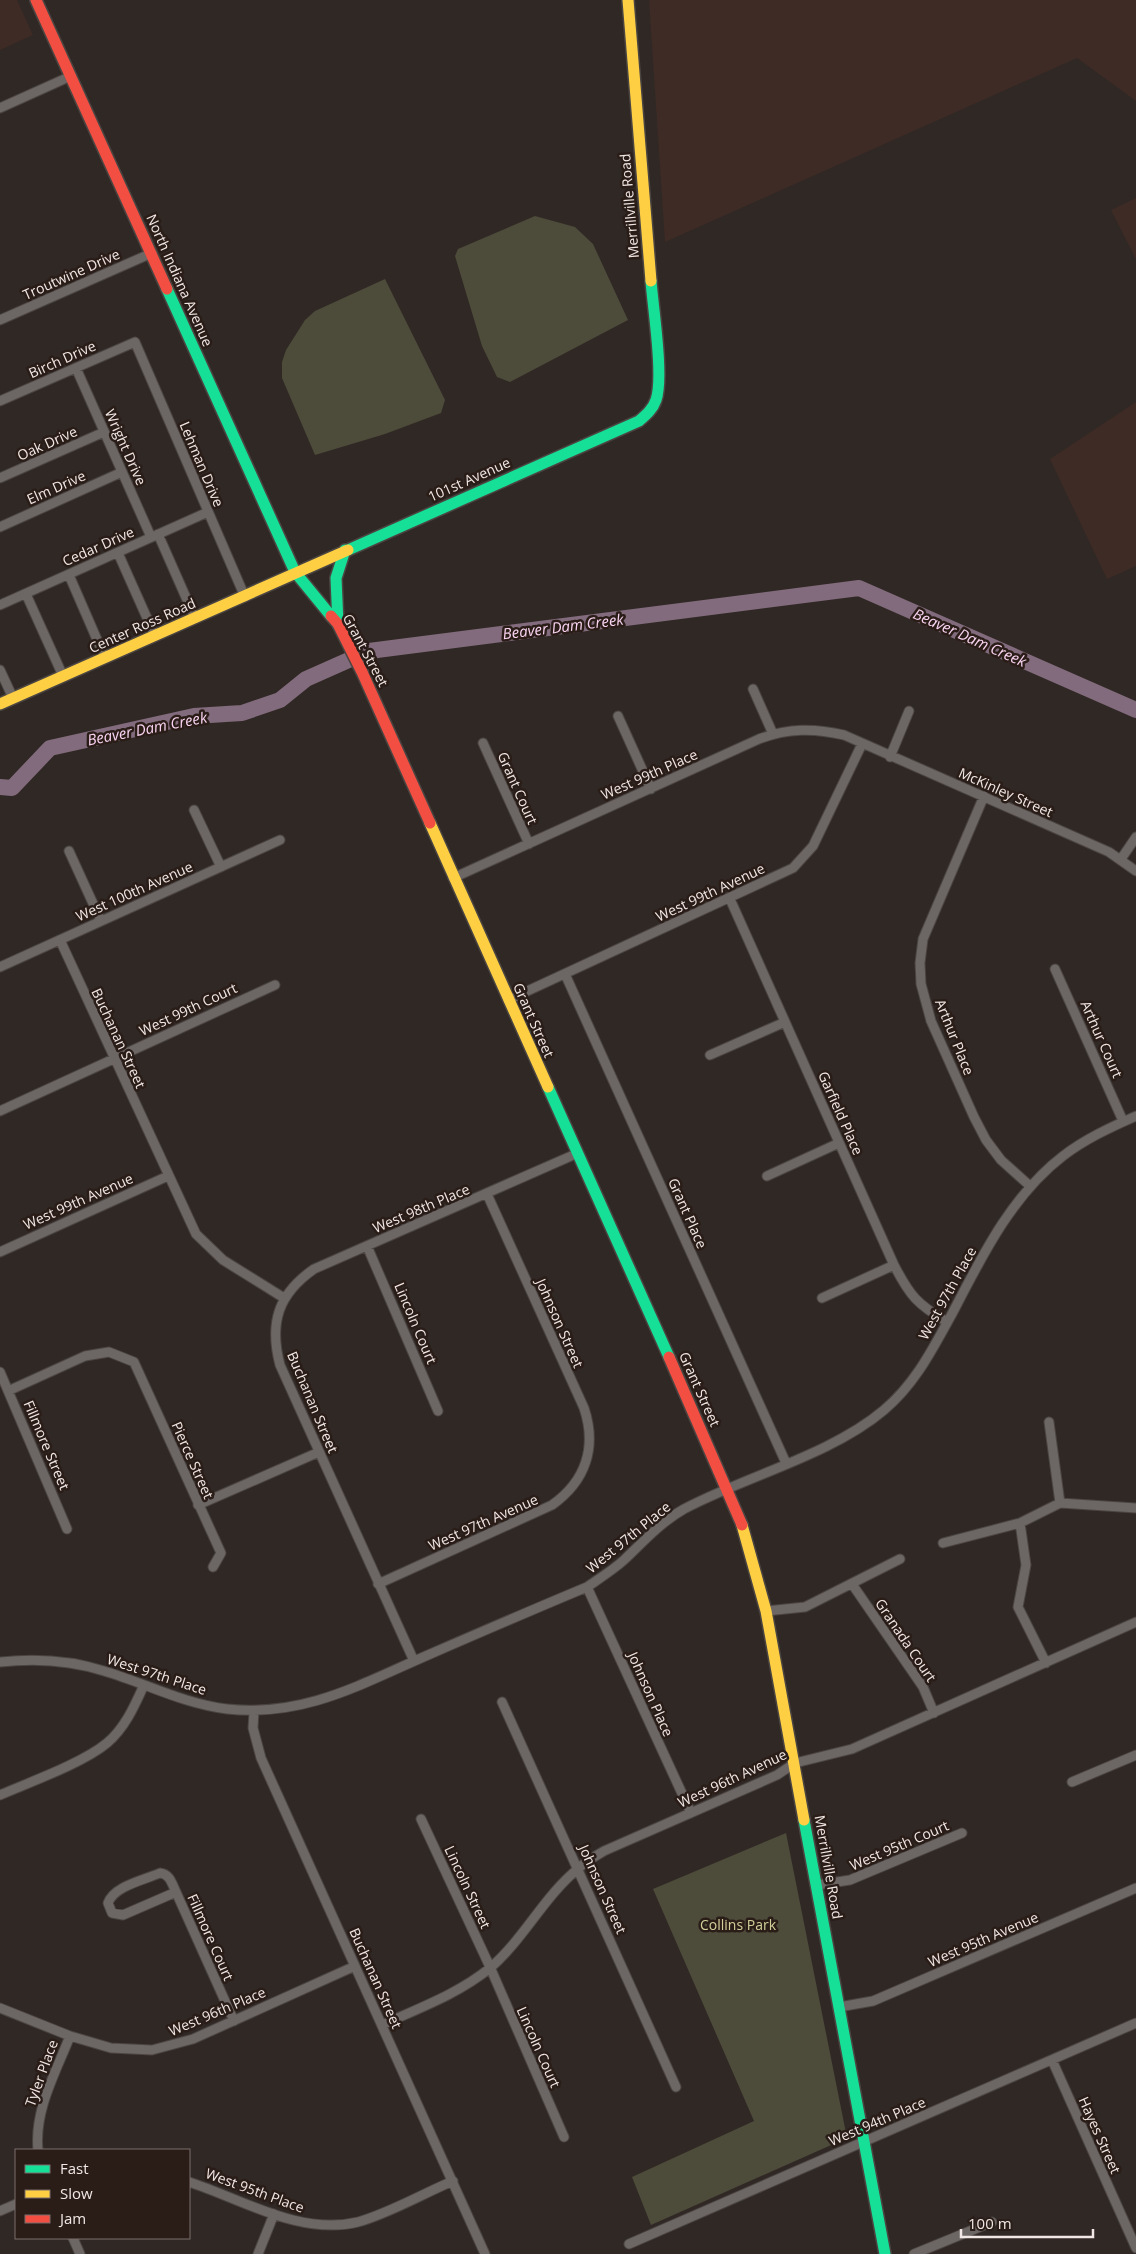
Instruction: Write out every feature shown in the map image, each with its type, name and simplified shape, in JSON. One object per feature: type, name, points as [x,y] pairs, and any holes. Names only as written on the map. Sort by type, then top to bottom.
[{"type":"street","name":"North Indiana Avenue","points":[[36,0],[295,572]]},
{"type":"street","name":"Merrillville Road","points":[[628,0],[658,368],[658,391],[653,410]]},
{"type":"street","points":[[0,108],[71,76]]},
{"type":"street","name":"Troutwine Drive","points":[[0,320],[152,253]]},
{"type":"street","name":"Birch Drive","points":[[0,401],[135,342]]},
{"type":"street","name":"Lehman Drive","points":[[135,342],[245,597]]},
{"type":"street","name":"Wright Drive","points":[[76,368],[122,472],[195,618]]},
{"type":"street","name":"101st Avenue","points":[[295,572],[639,421],[653,410]]},
{"type":"street","name":"Oak Drive","points":[[0,478],[104,432]]},
{"type":"street","name":"Elm Drive","points":[[0,527],[122,472]]},
{"type":"street","name":"Cedar Drive","points":[[0,605],[208,512]]},
{"type":"street","points":[[338,624],[334,589],[337,568],[345,550]]},
{"type":"street","points":[[118,553],[155,636]]},
{"type":"street","name":"Center Ross Road","points":[[0,704],[245,597],[295,572]]},
{"type":"street","name":"Grant Street","points":[[295,572],[338,624],[350,646],[728,1489]]},
{"type":"street","points":[[69,575],[105,658]]},
{"type":"street","points":[[26,594],[63,676]]},
{"type":"street","points":[[0,670],[13,698]]},
{"type":"street","points":[[753,689],[773,734]]},
{"type":"street","points":[[890,757],[908,711]]},
{"type":"street","points":[[618,716],[651,789]]},
{"type":"street","name":"West 99th Place","points":[[453,878],[773,734],[793,730],[822,730],[844,735],[862,744]]},
{"type":"street","name":"Grant Court","points":[[483,743],[528,844]]},
{"type":"street","name":"McKinley Street","points":[[862,744],[984,796],[1121,858],[1136,871]]},
{"type":"street","name":"West 99th Avenue","points":[[508,1000],[730,899],[793,868],[813,846],[862,744]]},
{"type":"street","name":"Arthur Place","points":[[984,796],[924,939],[920,963],[921,984],[932,1022],[986,1140],[1002,1160],[1030,1186]]},
{"type":"street","points":[[194,810],[221,867]]},
{"type":"street","points":[[1121,858],[1136,837]]},
{"type":"street","name":"West 100th Avenue","points":[[0,967],[280,840]]},
{"type":"street","points":[[68,850],[101,921]]},
{"type":"street","name":"Garfield Place","points":[[730,899],[894,1265],[907,1290],[921,1307],[947,1322]]},
{"type":"street","name":"Buchanan Street","points":[[60,940],[196,1234],[223,1260],[284,1298],[275,1327],[276,1348],[280,1365],[414,1661]]},
{"type":"street","name":"Arthur Court","points":[[1055,969],[1124,1121]]},
{"type":"street","name":"Grant Place","points":[[565,974],[786,1463]]},
{"type":"street","name":"West 99th Court","points":[[114,1059],[275,985]]},
{"type":"street","points":[[710,1055],[785,1022]]},
{"type":"street","points":[[0,1111],[114,1059]]},
{"type":"street","name":"West 97th Place","points":[[0,1662],[29,1658],[68,1662],[104,1671],[192,1702],[225,1709],[254,1711],[298,1707],[322,1700],[587,1587],[607,1574],[647,1536],[672,1517],[851,1432],[884,1410],[918,1374],[1006,1218],[1030,1186],[1063,1156],[1101,1132],[1136,1116]]},
{"type":"street","points":[[767,1176],[839,1143]]},
{"type":"street","name":"West 98th Place","points":[[284,1298],[299,1280],[314,1270],[578,1154]]},
{"type":"street","name":"West 99th Avenue","points":[[0,1252],[168,1176]]},
{"type":"street","name":"Johnson Street","points":[[487,1194],[584,1408],[590,1436],[584,1467]]},
{"type":"street","name":"Lincoln Court","points":[[367,1246],[438,1411]]},
{"type":"street","points":[[822,1298],[894,1265]]},
{"type":"street","name":"Pierce Street","points":[[8,1391],[85,1356],[109,1352],[134,1362],[221,1553],[213,1567]]},
{"type":"street","name":"Fillmore Street","points":[[0,1372],[68,1529]]},
{"type":"street","points":[[1049,1422],[1060,1503]]},
{"type":"street","points":[[198,1505],[319,1452]]},
{"type":"street","name":"West 97th Avenue","points":[[378,1584],[552,1505],[565,1496],[576,1484],[584,1467]]},
{"type":"street","name":"Merrillville Road","points":[[728,1489],[746,1534],[766,1611],[885,2254]]},
{"type":"street","points":[[943,1543],[1020,1523],[1060,1503],[1136,1508]]},
{"type":"street","points":[[1020,1523],[1026,1565],[1018,1607],[1046,1663]]},
{"type":"street","points":[[766,1611],[805,1607],[900,1559]]},
{"type":"street","name":"Granada Court","points":[[852,1584],[923,1687],[934,1713]]},
{"type":"street","name":"Johnson Place","points":[[587,1587],[691,1813]]},
{"type":"street","name":"West 96th Avenue","points":[[382,2025],[457,1991],[490,1968],[525,1932],[553,1894],[578,1868],[604,1851],[777,1775],[795,1763],[852,1749],[1136,1622]]},
{"type":"street","points":[[0,1796],[75,1762],[108,1743],[134,1708],[144,1685]]},
{"type":"street","name":"Johnson Street","points":[[502,1702],[676,2087]]},
{"type":"street","name":"Buchanan Street","points":[[254,1711],[253,1728],[261,1758],[486,2254]]},
{"type":"street","points":[[1072,1782],[1136,1754]]},
{"type":"street","name":"Lincoln Street","points":[[421,1819],[490,1968]]},
{"type":"street","name":"West 95th Court","points":[[817,1884],[850,1880],[962,1833]]},
{"type":"street","name":"Fillmore Court","points":[[176,1892],[118,1916],[112,1913],[108,1903],[115,1892],[160,1873],[165,1874],[176,1892],[234,2021]]},
{"type":"street","name":"West 95th Avenue","points":[[838,2007],[873,2001],[1136,1888]]},
{"type":"street","name":"West 96th Place","points":[[0,2008],[70,2036],[111,2048],[152,2050],[193,2039],[355,1966]]},
{"type":"street","name":"Lincoln Court","points":[[490,1968],[564,2137]]},
{"type":"street","name":"West 94th Place","points":[[629,2244],[1136,2024]]},
{"type":"street","name":"Tyler Place","points":[[38,2149],[38,2123],[43,2104],[70,2036]]},
{"type":"street","name":"Hayes Street","points":[[1052,2060],[1136,2248]]},
{"type":"street","name":"West 95th Place","points":[[190,2182],[274,2214],[319,2225],[357,2222],[453,2181]]},
{"type":"street","points":[[0,2211],[15,2204]]},
{"type":"street","points":[[258,2254],[274,2214]]},
{"type":"street","points":[[914,2254],[992,2222]]},
{"type":"street","points":[[73,2239],[80,2254]]},
{"type":"shaded area","points":[[0,0],[17,0],[33,35],[0,50]]},
{"type":"shaded area","points":[[649,0],[1136,0],[1136,101],[1077,58],[665,242]]},
{"type":"shaded area","points":[[1136,198],[1136,259],[1111,210]]},
{"type":"shaded area","points":[[1136,402],[1136,566],[1107,579],[1050,459]]},
{"type":"green space","points":[[535,216],[575,227],[593,244],[628,320],[510,382],[497,377],[482,346],[455,256],[458,249]]},
{"type":"green space","points":[[385,279],[445,400],[441,413],[385,434],[315,455],[282,378],[282,362],[286,350],[305,320],[315,311]]},
{"type":"green space","name":"Collins Park","points":[[786,1833],[847,2138],[651,2225],[632,2177],[754,2121],[653,1889]]},
{"type":"waterway","name":"Beaver Dam Creek","points":[[0,787],[12,788],[50,748],[194,716],[242,713],[280,700],[306,679],[369,651],[859,588],[1136,710]]},
{"type":"traffic: fast","points":[[348,550],[642,419],[656,400],[659,376],[651,281]]},
{"type":"traffic: fast","points":[[167,289],[295,572],[331,616]]},
{"type":"traffic: fast","points":[[338,624],[336,578],[345,550]]},
{"type":"traffic: fast","points":[[548,1087],[669,1357]]},
{"type":"traffic: fast","points":[[804,1820],[885,2254]]},
{"type":"traffic: slow","points":[[628,0],[651,281]]},
{"type":"traffic: slow","points":[[0,704],[348,550]]},
{"type":"traffic: slow","points":[[430,823],[548,1087]]},
{"type":"traffic: slow","points":[[742,1525],[766,1611],[804,1820]]},
{"type":"traffic: jam","points":[[36,0],[167,289]]},
{"type":"traffic: jam","points":[[331,616],[338,624],[362,672],[430,823]]},
{"type":"traffic: jam","points":[[669,1357],[742,1525]]}]
